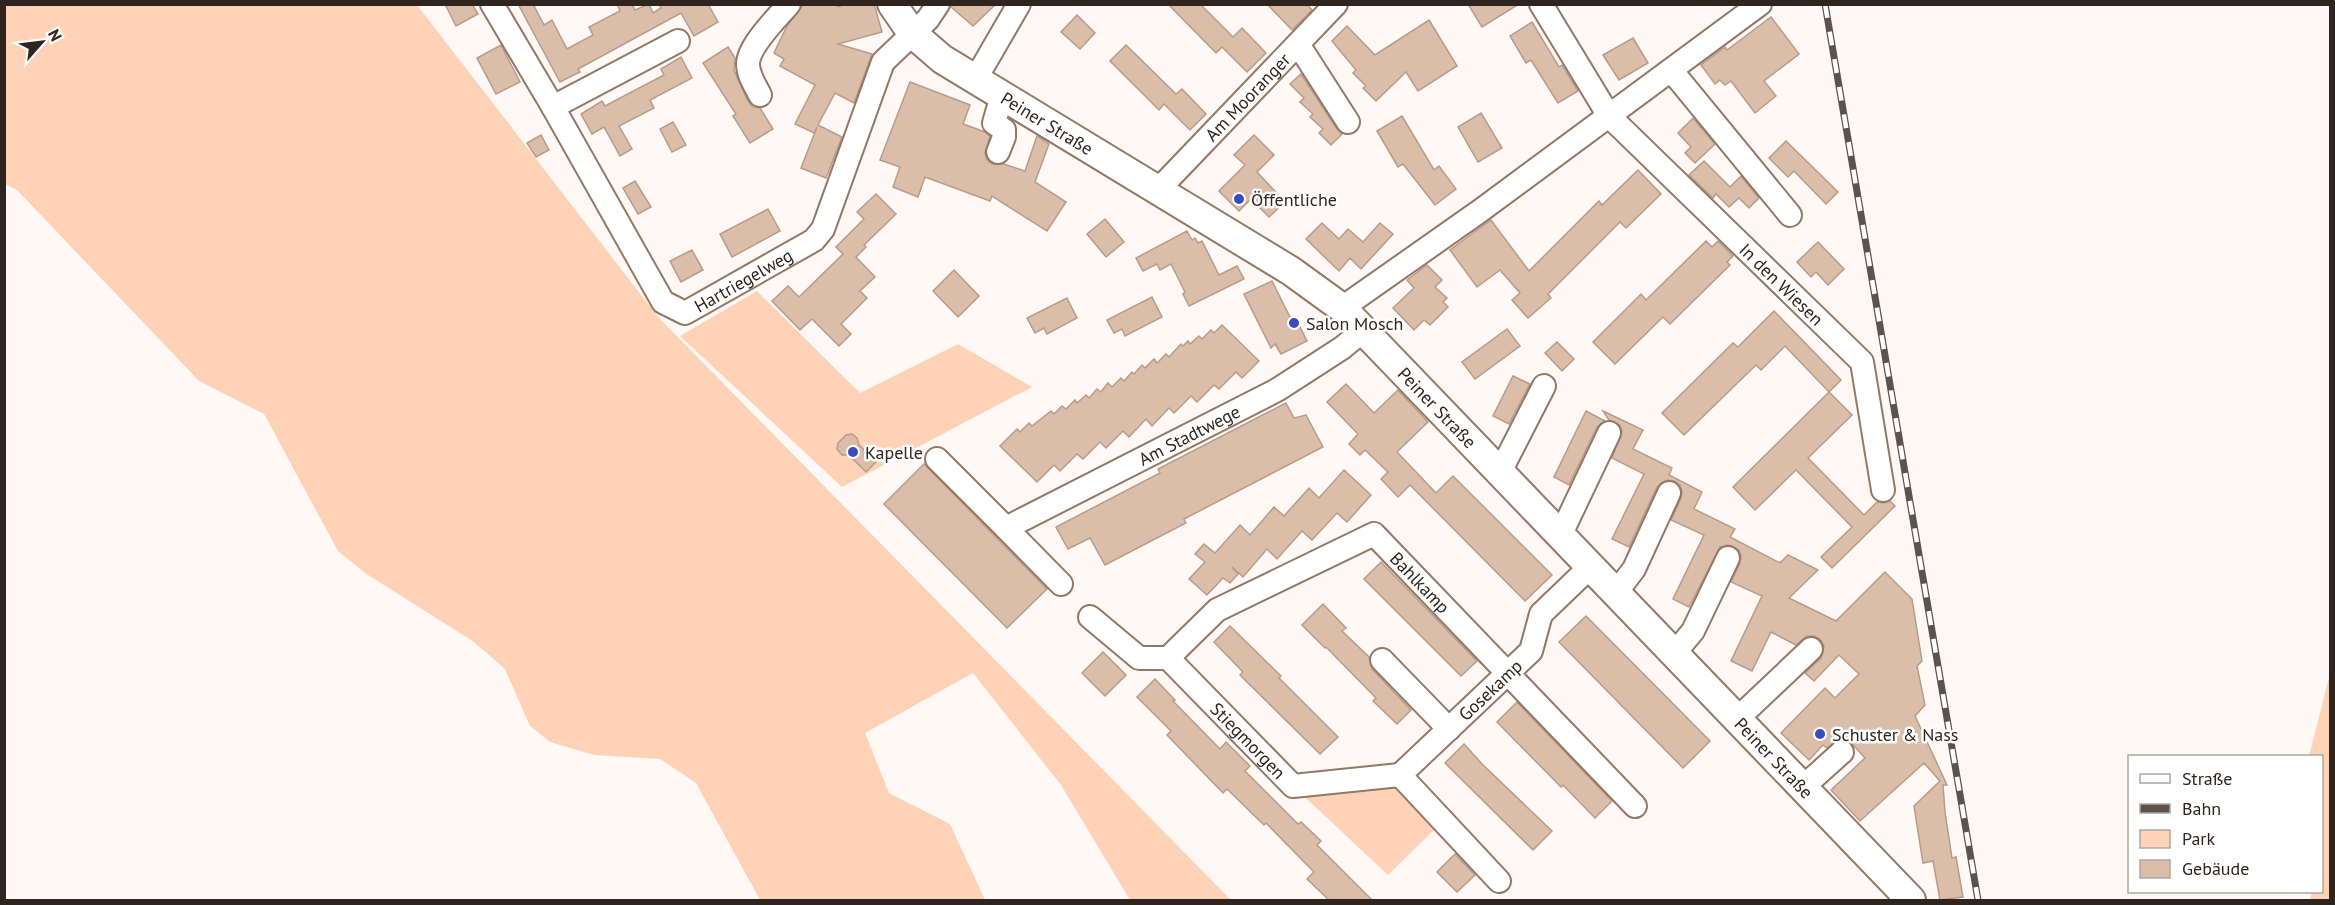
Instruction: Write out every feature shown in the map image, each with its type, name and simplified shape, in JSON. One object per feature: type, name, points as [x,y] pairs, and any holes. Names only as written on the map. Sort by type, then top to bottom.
[{"type":"main road","name":"Peiner Straße","points":[[892,4],[912,33],[942,59],[1291,271],[1342,308],[1499,474],[1911,900]]},
{"type":"street","name":"Hartriegelweg","points":[[492,4],[663,302],[685,314],[814,240],[823,230],[883,62],[912,33]]},
{"type":"street","points":[[760,96],[750,75],[748,62],[754,47],[789,4]]},
{"type":"street","points":[[912,33],[936,10],[938,4]]},
{"type":"street","points":[[975,80],[1019,4]]},
{"type":"street","name":"In den Wiesen","points":[[1541,4],[1610,116],[1862,362],[1882,490]]},
{"type":"street","points":[[1342,308],[1610,116],[1760,4]]},
{"type":"street","name":"Am Mooranger","points":[[1158,190],[1298,44],[1330,6]]},
{"type":"street","points":[[553,107],[678,41]]},
{"type":"street","points":[[1298,44],[1348,122]]},
{"type":"street","points":[[1671,70],[1790,215]]},
{"type":"street","points":[[998,152],[1004,137],[1004,130],[994,123],[1002,95]]},
{"type":"street","name":"Am Stadtwege","points":[[1006,528],[1277,390],[1342,348],[1364,330]]},
{"type":"street","points":[[1499,474],[1544,386]]},
{"type":"street","points":[[1560,536],[1610,433]]},
{"type":"street","points":[[937,459],[1061,584]]},
{"type":"street","points":[[1615,594],[1634,569],[1669,493]]},
{"type":"street","name":"Bahlkamp","points":[[1168,658],[1217,609],[1374,534],[1635,806]]},
{"type":"street","points":[[1673,655],[1693,631],[1728,558]]},
{"type":"street","name":"Gosekamp","points":[[1400,775],[1531,651],[1541,614],[1590,567]]},
{"type":"street","points":[[1090,617],[1139,658],[1168,658]]},
{"type":"street","points":[[1736,720],[1810,649]]},
{"type":"street","name":"Stiegmorgen","points":[[1168,658],[1293,786],[1400,775]]},
{"type":"street","points":[[1382,660],[1449,729]]},
{"type":"street","points":[[1802,789],[1842,752]]},
{"type":"street","points":[[1400,775],[1499,881]]},
{"type":"green space","points":[[5,4],[417,5],[659,318],[1231,900],[1130,900],[1061,785],[973,673],[865,733],[889,793],[950,824],[985,900],[760,900],[696,783],[660,759],[594,755],[550,742],[530,726],[505,669],[474,642],[365,573],[338,551],[264,414],[199,381],[17,190],[5,184]]},
{"type":"green space","points":[[757,291],[860,393],[958,344],[1032,387],[842,487],[680,336]]},
{"type":"green space","points":[[2330,674],[2330,900],[2310,900],[2312,893],[2323,893],[2323,755],[2309,755]]},
{"type":"green space","points":[[1400,775],[1443,821],[1388,875],[1293,786]]},
{"type":"building","points":[[445,4],[472,4],[478,14],[456,26]]},
{"type":"building","points":[[518,4],[533,4],[544,25],[552,20],[567,49],[593,35],[589,27],[620,11],[617,4],[632,4],[635,10],[649,4],[653,13],[661,8],[659,4],[708,4],[718,22],[694,36],[681,13],[578,69],[580,72],[560,82]]},
{"type":"building","points":[[804,4],[835,4],[838,7],[847,4],[874,4],[882,32],[838,44],[872,54],[854,103],[835,93],[818,125],[842,137],[826,178],[801,168],[817,127],[814,133],[795,124],[815,85],[780,66],[784,59],[774,53],[787,26]]},
{"type":"building","points":[[951,4],[996,4],[973,26],[951,7]]},
{"type":"building","points":[[1168,4],[1200,4],[1233,37],[1242,28],[1266,53],[1247,72],[1222,47],[1216,53]]},
{"type":"building","points":[[1267,4],[1307,4],[1312,10],[1292,30]]},
{"type":"building","points":[[1468,4],[1519,4],[1482,27]]},
{"type":"building","points":[[1077,15],[1095,33],[1080,49],[1061,32]]},
{"type":"building","points":[[1771,17],[1799,54],[1764,81],[1776,96],[1755,113],[1731,81],[1725,85],[1720,80],[1715,84],[1701,65],[1725,47],[1727,50]]},
{"type":"building","points":[[1429,20],[1457,66],[1418,91],[1406,72],[1376,101],[1363,88],[1366,86],[1353,73],[1356,70],[1332,41],[1347,26],[1375,55]]},
{"type":"building","points":[[1532,22],[1559,67],[1562,65],[1578,91],[1558,103],[1531,60],[1526,63],[1510,36]]},
{"type":"building","points":[[1633,38],[1648,63],[1619,80],[1603,55]]},
{"type":"building","points":[[501,45],[520,82],[496,94],[477,58]]},
{"type":"building","points":[[1126,45],[1176,94],[1182,89],[1206,114],[1190,130],[1164,104],[1159,110],[1110,61]]},
{"type":"building","points":[[728,47],[735,58],[734,70],[748,101],[753,107],[760,108],[773,129],[750,143],[733,116],[736,114],[703,63]]},
{"type":"building","points":[[681,57],[692,78],[650,100],[654,108],[619,126],[632,149],[620,156],[604,127],[592,134],[581,114],[602,101],[605,106],[664,75],[661,69]]},
{"type":"building","points":[[1301,74],[1342,134],[1331,145],[1319,133],[1323,129],[1310,117],[1313,114],[1300,102],[1304,98],[1290,84]]},
{"type":"building","points":[[910,82],[970,105],[963,124],[990,136],[985,153],[987,160],[992,164],[1004,164],[1025,171],[1037,136],[1049,144],[1035,182],[1066,202],[1047,231],[992,196],[990,201],[925,177],[918,197],[893,187],[900,167],[880,160]]},
{"type":"building","points":[[1481,113],[1502,148],[1478,162],[1458,127]]},
{"type":"building","points":[[1402,116],[1434,170],[1439,166],[1456,189],[1435,205],[1403,164],[1398,167],[1377,131]]},
{"type":"building","points":[[1693,118],[1715,144],[1695,163],[1685,153],[1691,147],[1678,133]]},
{"type":"building","points":[[673,122],[686,145],[672,152],[660,129]]},
{"type":"building","points":[[541,135],[549,150],[536,157],[527,143]]},
{"type":"building","points":[[1254,135],[1274,155],[1257,172],[1285,202],[1269,217],[1251,199],[1239,211],[1219,191],[1245,165],[1234,155]]},
{"type":"building","points":[[1786,141],[1838,192],[1826,204],[1794,171],[1788,177],[1769,158]]},
{"type":"building","points":[[1704,161],[1730,187],[1741,176],[1759,198],[1749,208],[1739,198],[1729,207],[1716,194],[1713,198],[1689,175]]},
{"type":"building","points":[[1638,170],[1661,194],[1626,228],[1620,222],[1548,294],[1551,298],[1528,318],[1512,300],[1520,293],[1500,270],[1477,287],[1450,250],[1491,220],[1529,271],[1599,201],[1602,205]]},
{"type":"building","points":[[635,181],[651,207],[638,214],[623,188]]},
{"type":"building","points":[[876,194],[896,214],[864,245],[866,247],[856,257],[875,277],[860,291],[867,298],[841,324],[851,334],[839,346],[812,319],[800,330],[772,301],[788,286],[799,297],[843,254],[836,247],[864,219],[857,212]]},
{"type":"building","points":[[768,209],[780,231],[732,257],[720,234]]},
{"type":"building","points":[[1105,219],[1124,242],[1106,257],[1087,234]]},
{"type":"building","points":[[1322,223],[1339,239],[1348,229],[1363,242],[1380,223],[1393,234],[1361,269],[1350,258],[1339,271],[1306,239]]},
{"type":"building","points":[[1187,231],[1192,240],[1195,238],[1198,243],[1202,241],[1219,275],[1237,266],[1244,279],[1189,306],[1183,294],[1185,292],[1171,264],[1160,270],[1157,264],[1143,271],[1136,258]]},
{"type":"building","points":[[1706,241],[1712,247],[1718,241],[1733,256],[1727,262],[1730,265],[1670,324],[1663,317],[1615,364],[1593,342],[1641,294],[1646,300]]},
{"type":"building","points":[[1818,242],[1844,269],[1828,285],[1816,272],[1811,277],[1797,262]]},
{"type":"building","points":[[692,250],[703,270],[681,282],[670,261]]},
{"type":"building","points":[[1427,265],[1442,280],[1435,287],[1447,298],[1443,302],[1448,307],[1430,325],[1424,320],[1414,330],[1393,308],[1414,288],[1407,280]]},
{"type":"building","points":[[954,270],[979,296],[958,317],[933,291]]},
{"type":"building","points":[[1272,281],[1291,319],[1295,317],[1307,341],[1281,354],[1275,344],[1271,348],[1244,294]]},
{"type":"building","points":[[1152,297],[1162,317],[1125,336],[1122,329],[1114,333],[1107,320]]},
{"type":"building","points":[[1067,298],[1077,318],[1047,334],[1044,328],[1035,333],[1027,318]]},
{"type":"building","points":[[1774,311],[1841,380],[1829,392],[1785,346],[1761,370],[1756,365],[1684,435],[1662,413],[1733,343],[1738,347]]},
{"type":"building","points":[[1222,325],[1259,361],[1242,378],[1236,372],[1219,389],[1214,385],[1197,402],[1191,396],[1174,413],[1169,408],[1152,426],[1146,419],[1129,437],[1123,431],[1106,448],[1100,442],[1083,459],[1077,454],[1060,471],[1054,465],[1037,482],[1000,446],[1017,429],[1020,432],[1029,423],[1032,426],[1051,411],[1054,414],[1062,406],[1066,409],[1075,400],[1077,403],[1086,395],[1089,398],[1097,389],[1101,392],[1108,383],[1112,387],[1121,378],[1124,381],[1142,365],[1145,368],[1154,359],[1157,363],[1166,354],[1169,357],[1181,344],[1183,346],[1188,341],[1190,344],[1199,336],[1202,339],[1211,330],[1214,333]]},
{"type":"building","points":[[1507,329],[1520,346],[1475,379],[1462,362]]},
{"type":"building","points":[[1557,342],[1574,359],[1562,371],[1545,353]]},
{"type":"building","points":[[1513,376],[1530,384],[1509,424],[1493,416]]},
{"type":"building","points":[[1346,384],[1374,413],[1398,390],[1428,422],[1397,452],[1436,493],[1453,476],[1552,575],[1525,601],[1410,485],[1398,497],[1381,479],[1388,472],[1365,450],[1360,455],[1349,444],[1358,434],[1327,402]]},
{"type":"building","points":[[1829,392],[1852,415],[1808,458],[1864,515],[1877,502],[1890,501],[1895,506],[1832,568],[1821,557],[1852,527],[1796,470],[1755,510],[1733,487]]},
{"type":"building","points":[[1286,403],[1294,418],[1306,415],[1323,447],[1184,519],[1186,523],[1105,565],[1090,538],[1068,549],[1056,527],[1160,473],[1158,469]]},
{"type":"building","points":[[1586,411],[1605,421],[1597,427],[1569,485],[1554,477]]},
{"type":"building","points":[[1603,411],[1643,430],[1633,449],[1672,468],[1669,475],[1702,492],[1694,509],[1735,529],[1730,537],[1780,563],[1788,555],[1818,570],[1789,598],[1836,621],[1885,572],[1912,599],[1922,661],[1917,666],[1925,705],[1915,716],[1947,785],[1943,785],[1945,812],[1952,858],[1956,857],[1963,897],[1940,900],[1933,861],[1923,863],[1914,806],[1940,781],[1924,763],[1860,821],[1831,790],[1865,758],[1845,736],[1827,748],[1823,745],[1809,760],[1781,733],[1825,688],[1835,698],[1859,674],[1839,655],[1814,681],[1805,673],[1821,658],[1824,646],[1820,639],[1814,636],[1807,636],[1796,645],[1771,632],[1752,671],[1731,661],[1762,596],[1731,582],[1740,563],[1739,550],[1728,545],[1720,547],[1689,607],[1673,599],[1704,535],[1671,520],[1681,498],[1680,485],[1667,480],[1657,487],[1629,547],[1612,539],[1644,474],[1612,458],[1622,431],[1620,425],[1609,420]]},
{"type":"building","name":"Kapelle","points":[[852,434],[857,438],[859,445],[876,462],[866,472],[849,455],[842,455],[837,449],[838,443],[846,435]]},
{"type":"building","points":[[924,464],[1047,589],[1007,628],[884,504]]},
{"type":"building","points":[[1344,470],[1371,495],[1347,522],[1337,513],[1312,540],[1302,531],[1277,559],[1267,549],[1243,577],[1232,567],[1238,574],[1230,583],[1223,578],[1207,595],[1189,579],[1205,562],[1195,554],[1204,544],[1215,553],[1240,525],[1250,535],[1274,507],[1284,516],[1309,488],[1319,498]]},
{"type":"building","points":[[1381,562],[1477,661],[1461,676],[1364,579]]},
{"type":"building","points":[[1323,604],[1346,628],[1342,631],[1369,657],[1372,669],[1411,710],[1397,724],[1373,701],[1376,698],[1302,625]]},
{"type":"building","points":[[1586,616],[1710,741],[1683,768],[1559,642]]},
{"type":"building","points":[[1230,626],[1338,737],[1320,754],[1240,675],[1243,672],[1214,642]]},
{"type":"building","points":[[1103,652],[1126,675],[1105,696],[1082,673]]},
{"type":"building","points":[[1155,679],[1220,749],[1226,742],[1250,766],[1245,771],[1298,824],[1301,822],[1321,841],[1317,845],[1372,900],[1329,900],[1307,879],[1314,872],[1266,823],[1264,825],[1227,789],[1223,793],[1167,735],[1171,731],[1137,697]]},
{"type":"building","points":[[1517,702],[1612,801],[1595,818],[1497,722]]},
{"type":"building","points":[[1464,744],[1552,831],[1533,850],[1445,763]]},
{"type":"building","points":[[1455,854],[1475,875],[1457,892],[1437,872]]},
{"type":"railway","points":[[1825,4],[1978,900]]},
{"type":"place","name":"Öffentliche","points":[[1239,199]]},
{"type":"place","name":"Salon Mosch","points":[[1294,323]]},
{"type":"place","name":"Kapelle","points":[[853,452]]},
{"type":"place","name":"Schuster & Nass","points":[[1820,734]]}]
